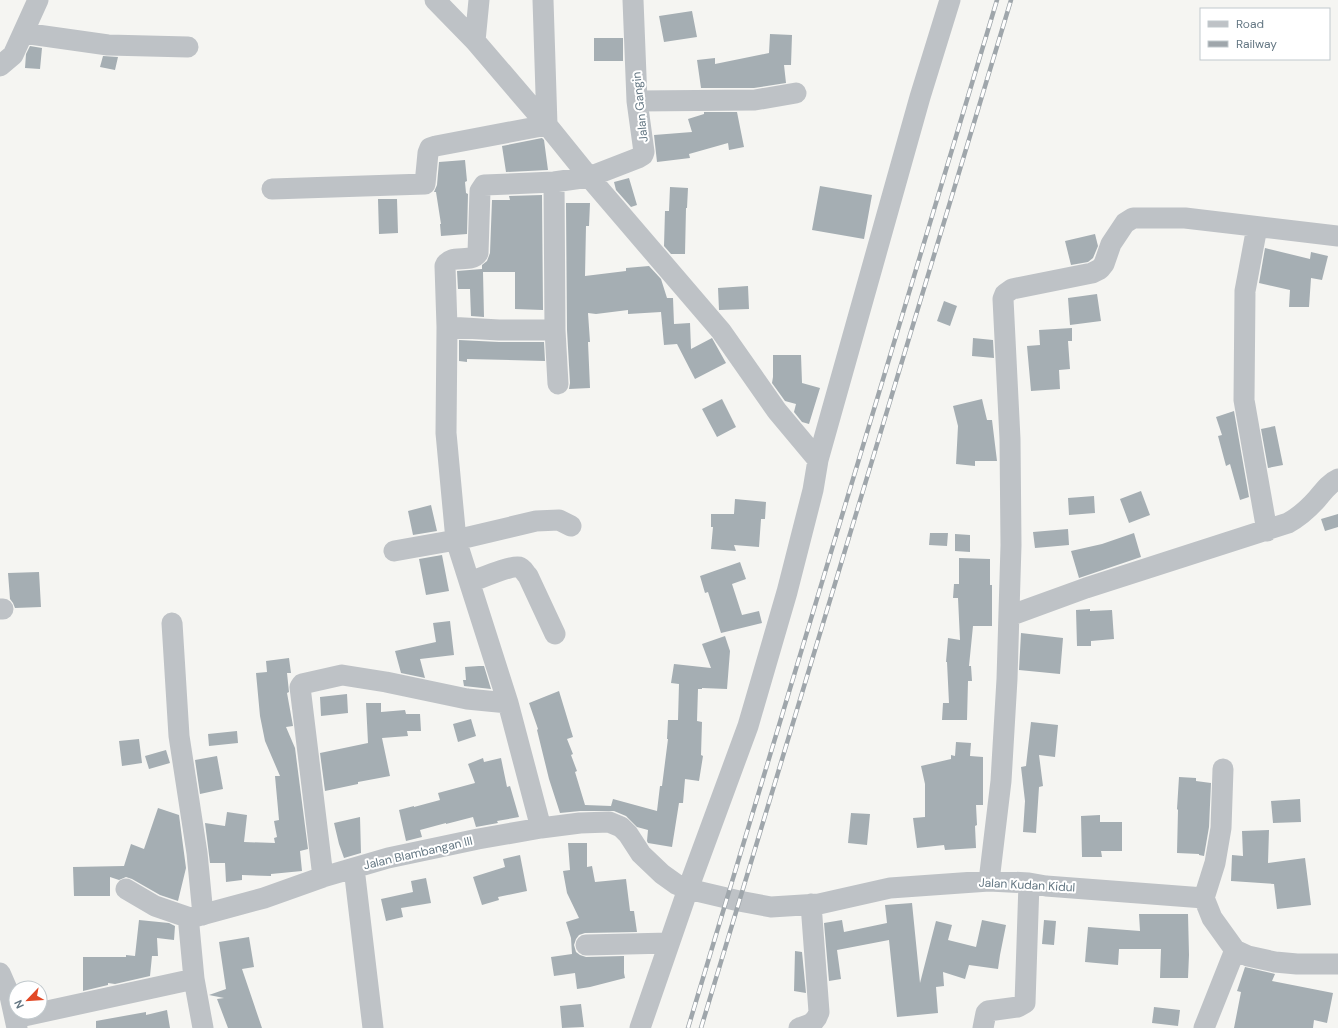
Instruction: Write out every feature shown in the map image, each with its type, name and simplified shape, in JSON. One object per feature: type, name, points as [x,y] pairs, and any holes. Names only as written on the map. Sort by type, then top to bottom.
[{"type":"street","points":[[0,66],[13,55],[38,0]]},
{"type":"street","points":[[435,0],[475,41],[721,331],[777,411],[818,460]]},
{"type":"street","points":[[475,41],[478,0]]},
{"type":"street","points":[[543,0],[547,125]]},
{"type":"street","name":"Jalan Gangin","points":[[589,177],[627,163],[642,155],[644,152],[637,101],[633,0]]},
{"type":"street","points":[[640,1028],[688,889],[748,726],[787,592],[813,490],[818,460],[920,97],[950,0]]},
{"type":"street","points":[[23,33],[108,45],[188,47]]},
{"type":"street","points":[[637,101],[754,100],[796,93]]},
{"type":"street","points":[[272,189],[425,184],[428,153],[430,148],[458,141],[547,125]]},
{"type":"street","points":[[541,828],[508,703],[456,540],[446,433],[447,327],[445,266],[450,260],[475,257],[478,253],[480,191],[484,186],[554,182],[589,177]]},
{"type":"street","points":[[554,182],[555,330],[558,384]]},
{"type":"street","points":[[990,881],[1001,781],[1009,616],[1010,439],[1003,299],[1005,294],[1012,289],[1096,271],[1104,264],[1111,244],[1125,223],[1133,218],[1186,218],[1338,236]]},
{"type":"street","points":[[1257,226],[1245,291],[1244,400],[1246,419],[1267,530]]},
{"type":"street","points":[[447,327],[499,330],[555,330]]},
{"type":"street","points":[[1009,616],[1086,588],[1267,530],[1294,519],[1314,502],[1333,481],[1338,480]]},
{"type":"street","points":[[394,551],[456,540],[536,521],[559,520],[570,526]]},
{"type":"street","points":[[470,582],[518,566],[522,568],[528,576],[555,634]]},
{"type":"street","points":[[172,623],[179,736],[197,854],[196,916],[189,926],[194,979],[203,1028]]},
{"type":"street","points":[[323,877],[300,687],[302,684],[342,675],[386,682],[467,699],[508,703]]},
{"type":"street","points":[[1223,769],[1221,828],[1215,864],[1204,898],[1212,918],[1235,950],[1248,956],[1275,962],[1298,964],[1338,964]]},
{"type":"street","name":"Jalan Blambangan III","points":[[196,916],[264,898],[323,877],[388,858],[541,828],[580,823],[609,822],[621,827],[628,834],[641,854],[662,874],[676,884],[688,889]]},
{"type":"street","points":[[354,868],[373,1028]]},
{"type":"street","name":"Jalan Kudan Kidul","points":[[688,889],[771,907],[819,904],[890,888],[990,881],[1204,898]]},
{"type":"street","points":[[983,1028],[986,1013],[988,1011],[1018,1007],[1025,1003],[1029,883]]},
{"type":"street","points":[[126,889],[155,906],[196,916]]},
{"type":"street","points":[[799,1028],[810,1025],[816,1021],[819,1012],[811,904]]},
{"type":"street","points":[[586,945],[669,943]]},
{"type":"street","points":[[1204,1028],[1235,950]]},
{"type":"street","points":[[0,973],[10,996],[16,1023],[194,979]]},
{"type":"building","points":[[692,11],[697,37],[664,42],[659,16]]},
{"type":"building","points":[[770,34],[792,35],[791,65],[784,65],[786,83],[754,88],[701,88],[697,60],[715,58],[715,64],[769,53]]},
{"type":"building","points":[[594,38],[623,38],[623,61],[594,61]]},
{"type":"building","points":[[30,46],[42,48],[40,69],[25,68],[26,54]]},
{"type":"building","points":[[103,56],[118,57],[115,70],[100,67]]},
{"type":"building","points":[[704,112],[737,112],[744,147],[729,150],[728,143],[689,154],[690,158],[657,162],[654,135],[692,132],[688,119],[704,114]]},
{"type":"building","points":[[542,138],[544,140],[548,170],[506,172],[502,146]]},
{"type":"building","points":[[465,160],[467,181],[465,182],[466,193],[468,194],[467,234],[441,236],[441,224],[436,192],[434,192],[437,185],[439,162]]},
{"type":"building","points":[[629,178],[637,205],[631,207],[616,190],[614,182]]},
{"type":"building","points":[[820,186],[872,195],[864,239],[812,230]]},
{"type":"building","points":[[670,187],[688,188],[685,254],[671,254],[664,246],[665,211],[669,211]]},
{"type":"building","points":[[542,195],[543,310],[515,309],[515,272],[483,272],[484,317],[471,316],[470,289],[458,289],[457,271],[482,269],[482,265],[487,261],[490,253],[492,200],[510,200],[509,196]]},
{"type":"building","points":[[378,199],[397,199],[398,233],[379,234]]},
{"type":"building","points":[[566,203],[590,203],[589,226],[586,226],[585,276],[626,271],[626,268],[649,266],[661,279],[667,298],[673,298],[674,324],[690,323],[691,349],[712,338],[726,363],[695,379],[677,344],[664,345],[661,312],[628,314],[628,310],[596,314],[588,313],[590,342],[588,342],[590,388],[569,389]]},
{"type":"building","points":[[1095,234],[1098,246],[1093,258],[1088,262],[1071,265],[1065,241]]},
{"type":"building","points":[[1265,248],[1310,259],[1311,252],[1328,256],[1322,280],[1311,278],[1309,307],[1289,307],[1290,290],[1259,283]]},
{"type":"building","points":[[748,286],[749,309],[719,310],[718,288]]},
{"type":"building","points":[[1097,294],[1101,321],[1070,325],[1068,298]]},
{"type":"building","points":[[944,301],[957,306],[950,326],[937,321]]},
{"type":"building","points":[[1072,328],[1072,341],[1068,341],[1070,369],[1059,370],[1060,389],[1031,391],[1027,346],[1040,345],[1039,330]]},
{"type":"building","points":[[973,338],[993,340],[994,358],[972,356]]},
{"type":"building","points":[[459,340],[544,342],[545,361],[467,359],[467,362],[459,361]]},
{"type":"building","points":[[773,355],[801,355],[802,383],[820,388],[809,424],[802,422],[794,412],[796,404],[785,401],[772,383]]},
{"type":"building","points":[[722,399],[736,427],[717,437],[702,409]]},
{"type":"building","points":[[982,399],[987,420],[992,420],[997,461],[975,461],[975,466],[956,464],[958,426],[953,406]]},
{"type":"building","points":[[1234,411],[1249,497],[1240,500],[1230,464],[1226,466],[1218,436],[1222,435],[1216,417]]},
{"type":"building","points":[[1275,426],[1283,465],[1268,468],[1261,429]]},
{"type":"building","points":[[1141,491],[1150,515],[1129,523],[1120,499]]},
{"type":"building","points":[[1094,496],[1095,513],[1069,515],[1068,498]]},
{"type":"building","points":[[735,499],[766,502],[765,519],[761,519],[759,547],[734,545],[736,551],[711,549],[713,527],[711,527],[711,514],[734,514]]},
{"type":"building","points":[[431,505],[437,531],[413,535],[408,511]]},
{"type":"building","points":[[1338,514],[1338,527],[1325,531],[1321,519]]},
{"type":"building","points":[[1068,529],[1069,545],[1035,548],[1033,532]]},
{"type":"building","points":[[930,533],[948,533],[947,546],[929,545]]},
{"type":"building","points":[[1134,533],[1141,557],[1079,578],[1071,551],[1102,544]]},
{"type":"building","points":[[955,534],[970,535],[970,552],[955,551]]},
{"type":"building","points":[[442,555],[449,591],[426,595],[419,559]]},
{"type":"building","points":[[959,558],[990,559],[990,585],[992,585],[992,626],[973,626],[969,666],[971,666],[972,681],[968,681],[967,720],[942,720],[943,703],[949,703],[946,662],[948,638],[960,640],[958,598],[953,598],[954,584],[959,584]]},
{"type":"building","points":[[740,562],[746,579],[732,584],[742,615],[759,611],[762,623],[721,633],[708,592],[705,593],[700,576]]},
{"type":"building","points":[[39,572],[41,607],[15,608],[10,599],[8,573]]},
{"type":"building","points":[[1090,609],[1090,611],[1112,610],[1114,639],[1091,641],[1091,646],[1077,646],[1076,610]]},
{"type":"building","points":[[450,621],[454,655],[420,659],[425,678],[401,673],[395,651],[436,642],[433,623]]},
{"type":"building","points":[[1021,633],[1063,638],[1060,674],[1019,670]]},
{"type":"building","points":[[725,636],[730,651],[727,689],[698,689],[697,721],[702,722],[701,755],[703,756],[699,781],[685,779],[683,803],[679,803],[672,847],[648,843],[648,830],[637,827],[626,816],[614,811],[580,811],[560,813],[549,779],[538,729],[529,703],[559,691],[573,737],[567,739],[573,754],[571,755],[577,771],[575,772],[585,805],[611,806],[613,799],[657,811],[668,739],[668,720],[678,720],[679,684],[671,683],[674,664],[711,668],[702,644]]},
{"type":"building","points":[[289,658],[291,673],[287,673],[289,692],[287,693],[293,726],[286,727],[295,748],[308,849],[300,851],[302,871],[271,874],[271,876],[242,875],[242,880],[226,882],[225,863],[210,863],[205,823],[225,826],[227,812],[247,815],[244,842],[275,843],[274,838],[277,837],[274,821],[279,820],[275,776],[280,776],[265,741],[260,716],[256,673],[267,672],[266,661]]},
{"type":"building","points":[[484,666],[491,689],[464,686],[463,680],[466,680],[465,667]]},
{"type":"building","points":[[347,694],[348,713],[321,716],[320,697]]},
{"type":"building","points":[[366,703],[381,703],[381,712],[405,710],[406,714],[420,714],[421,731],[407,731],[408,736],[382,738],[390,776],[358,782],[358,784],[325,791],[320,753],[368,743]]},
{"type":"building","points":[[471,719],[476,736],[458,742],[453,724]]},
{"type":"building","points":[[1031,722],[1058,725],[1055,757],[1039,755],[1043,786],[1039,787],[1036,833],[1023,832],[1025,801],[1021,767],[1026,766]]},
{"type":"building","points":[[237,731],[238,743],[209,746],[208,734]]},
{"type":"building","points":[[139,739],[142,763],[122,766],[119,741]]},
{"type":"building","points":[[956,742],[971,743],[970,756],[983,757],[983,805],[976,805],[976,848],[945,850],[944,845],[917,848],[913,818],[925,817],[925,784],[921,766],[951,759],[951,755],[955,756]]},
{"type":"building","points":[[166,750],[170,763],[149,769],[145,756]]},
{"type":"building","points":[[217,756],[223,789],[200,794],[195,760]]},
{"type":"building","points":[[483,758],[484,762],[501,758],[507,787],[510,786],[519,817],[476,827],[473,817],[420,830],[422,837],[406,841],[399,810],[440,800],[438,793],[475,783],[468,764]]},
{"type":"building","points":[[1179,777],[1196,778],[1196,781],[1211,783],[1209,827],[1204,856],[1199,854],[1177,853]]},
{"type":"building","points":[[1300,799],[1301,822],[1273,823],[1271,801]]},
{"type":"building","points":[[158,808],[179,815],[186,868],[178,901],[160,895],[126,877],[119,880],[110,877],[110,896],[74,896],[73,867],[124,866],[131,844],[144,849]]},
{"type":"building","points":[[851,813],[870,814],[867,845],[848,843]]},
{"type":"building","points":[[1100,815],[1100,822],[1122,822],[1122,851],[1101,851],[1102,857],[1082,857],[1081,816]]},
{"type":"building","points":[[360,817],[361,853],[344,858],[334,823]]},
{"type":"building","points":[[1269,830],[1268,863],[1305,858],[1311,905],[1277,909],[1274,884],[1231,881],[1232,855],[1243,856],[1242,831]]},
{"type":"building","points":[[568,843],[587,843],[587,867],[592,866],[595,882],[626,879],[630,911],[634,911],[637,932],[585,933],[579,935],[574,945],[576,952],[586,957],[624,956],[625,978],[577,989],[575,973],[554,976],[551,957],[572,954],[571,938],[566,922],[579,918],[567,893],[563,871],[570,870]]},
{"type":"building","points":[[520,855],[527,891],[498,897],[499,900],[482,905],[473,877],[505,867],[503,859]]},
{"type":"building","points":[[426,878],[431,903],[401,908],[403,917],[386,921],[381,899],[413,892],[411,881]]},
{"type":"building","points":[[912,903],[920,983],[936,921],[952,925],[948,940],[976,947],[982,920],[1006,925],[998,969],[969,965],[965,979],[943,972],[944,986],[936,987],[938,1013],[897,1017],[889,940],[837,950],[841,979],[829,981],[824,923],[842,920],[844,932],[887,923],[885,905]]},
{"type":"building","points":[[1139,914],[1188,914],[1188,978],[1160,978],[1161,949],[1119,949],[1118,965],[1085,962],[1088,927],[1140,931]]},
{"type":"building","points":[[139,920],[169,923],[175,926],[174,940],[157,938],[158,956],[152,956],[150,976],[115,984],[108,983],[108,985],[83,991],[83,957],[135,956]]},
{"type":"building","points":[[1044,920],[1056,921],[1054,945],[1042,944]]},
{"type":"building","points":[[249,937],[254,967],[242,969],[262,1028],[228,1028],[217,999],[224,998],[209,995],[226,989],[219,942]]},
{"type":"building","points":[[795,951],[802,952],[806,993],[794,991]]},
{"type":"building","points":[[1245,967],[1275,974],[1272,981],[1333,993],[1327,1023],[1314,1020],[1313,1028],[1234,1028],[1241,992],[1237,991]]},
{"type":"building","points":[[581,1004],[584,1027],[562,1028],[560,1006]]},
{"type":"building","points":[[1154,1007],[1180,1010],[1178,1026],[1152,1023]]},
{"type":"building","points":[[167,1010],[170,1028],[96,1028],[96,1021],[146,1012],[146,1015]]},
{"type":"railway","points":[[688,1028],[997,0]]},
{"type":"railway","points":[[701,1028],[1011,0]]}]
